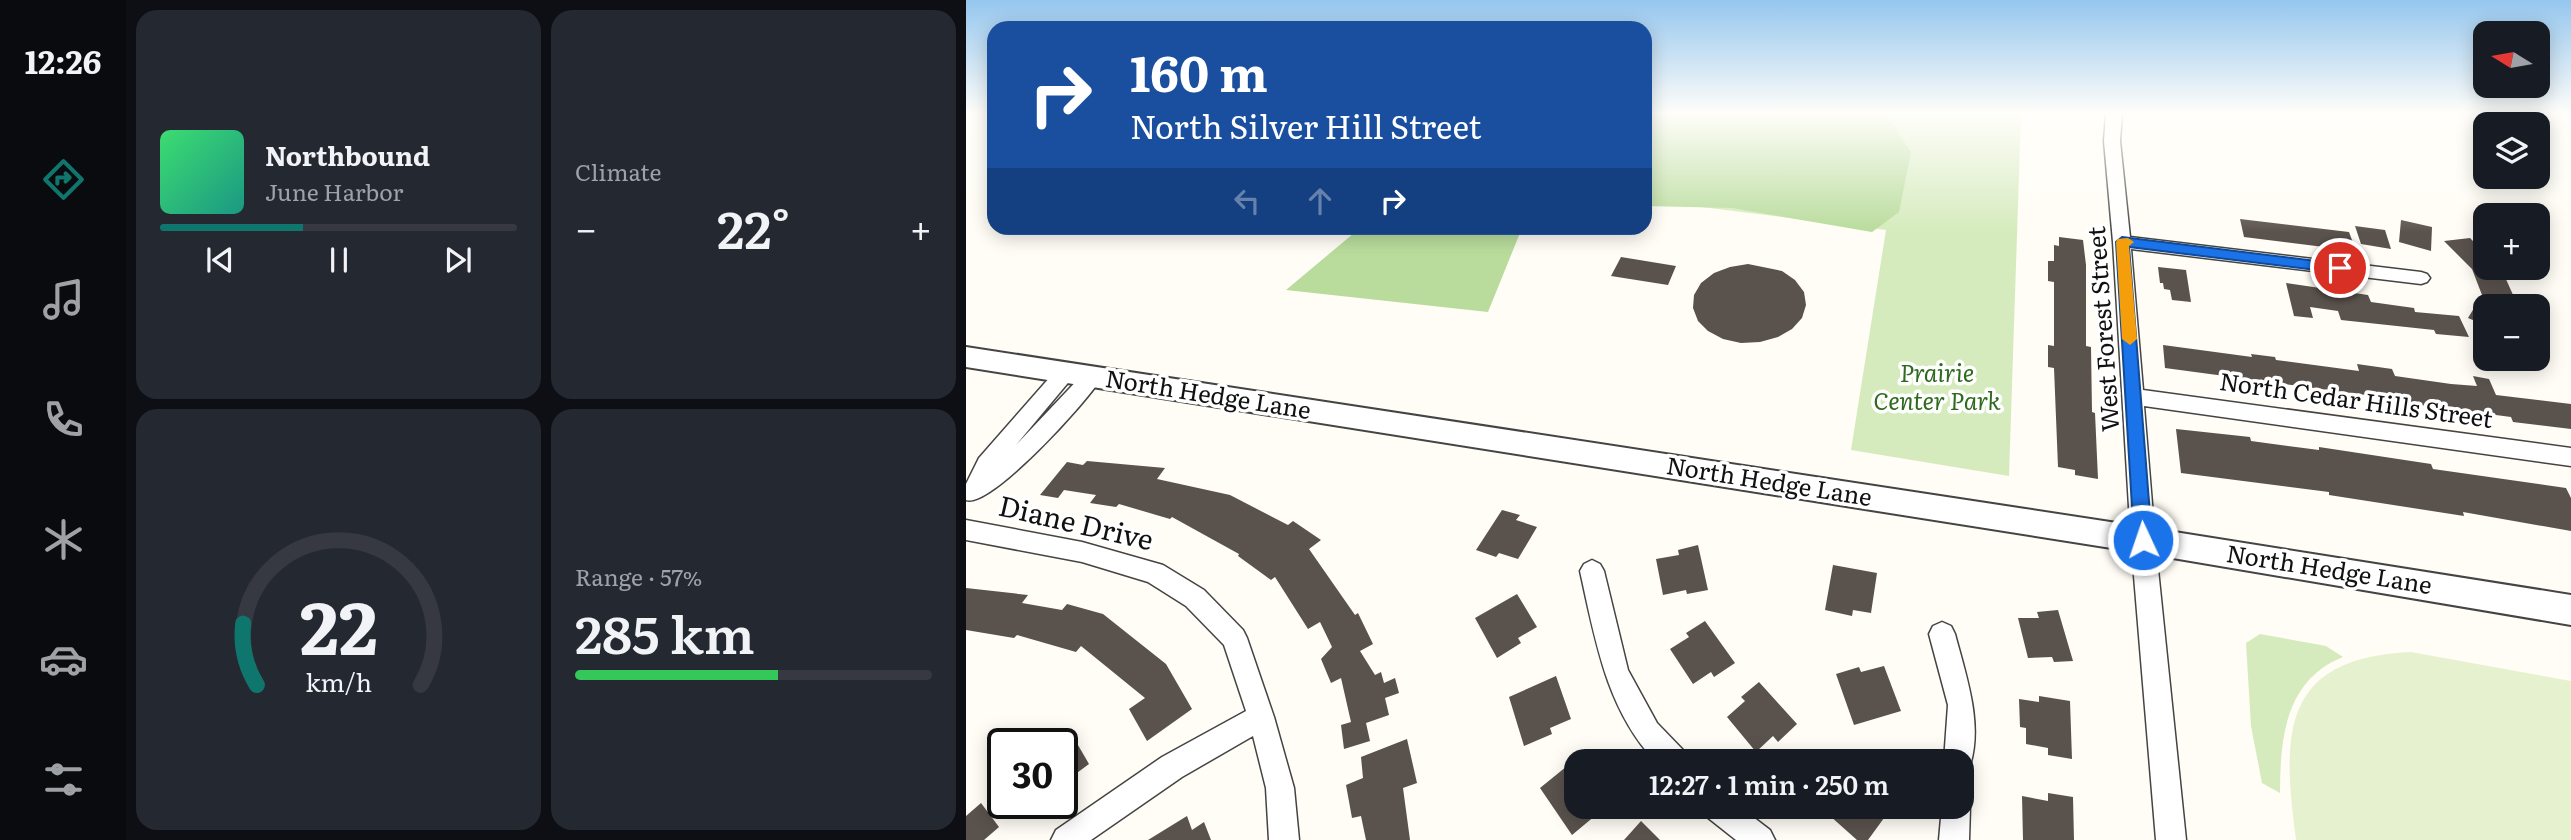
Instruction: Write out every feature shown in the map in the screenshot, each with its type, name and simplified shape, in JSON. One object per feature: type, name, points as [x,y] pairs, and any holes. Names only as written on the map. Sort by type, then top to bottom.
[{"type":"street","name":"West Forest Street","points":[[2113,153],[2143,540],[2171,840]]},
{"type":"street","points":[[2122,242],[2421,278]]},
{"type":"street","name":"North Hedge Lane","points":[[966,357],[2143,540],[2571,610]]},
{"type":"street","points":[[969,496],[1009,467],[1078,375]]},
{"type":"street","name":"North Cedar Hills Street","points":[[2134,397],[2571,457]]},
{"type":"street","name":"Diane Drive","points":[[966,530],[1082,552],[1155,573],[1195,598],[1234,638],[1261,717],[1280,788],[1284,840]]},
{"type":"street","points":[[1591,571],[1616,673],[1647,733],[1662,749]]},
{"type":"street","points":[[1942,634],[1961,705],[1959,749]]},
{"type":"street","points":[[1066,840],[1172,767],[1261,717]]},
{"type":"street","points":[[1733,819],[1760,840]]},
{"type":"street","points":[[1954,840],[1955,819]]},
{"type":"green space","name":"Prairie Center Park","points":[[1652,153],[2020,153],[2009,476],[1851,450],[1886,230],[1652,201]]},
{"type":"green space","points":[[1652,153],[1911,153],[1899,212],[1872,232],[1732,208],[1652,206]]},
{"type":"green space","points":[[1352,235],[1519,235],[1488,312],[1286,290]]},
{"type":"green space","points":[[2260,634],[2326,646],[2343,657],[2324,667],[2309,680],[2290,713],[2282,752],[2280,793],[2262,783],[2251,726],[2246,643]]},
{"type":"green space","points":[[2411,652],[2571,681],[2571,840],[2296,840],[2290,767],[2292,736],[2299,708],[2313,686],[2336,669],[2368,657]]},
{"type":"building","points":[[2240,219],[2349,232],[2356,251],[2244,237]]},
{"type":"building","points":[[2401,220],[2432,227],[2431,251],[2399,242]]},
{"type":"building","points":[[2355,226],[2385,230],[2391,249],[2361,244]]},
{"type":"building","points":[[2059,237],[2083,240],[2086,265],[2086,346],[2091,347],[2092,412],[2095,413],[2098,479],[2075,475],[2075,470],[2058,467],[2054,368],[2048,367],[2048,345],[2054,346],[2054,282],[2048,281],[2048,261],[2054,261],[2054,245],[2059,246]]},
{"type":"building","points":[[2470,238],[2473,241],[2473,272],[2472,269],[2444,241]]},
{"type":"building","points":[[1621,257],[1676,266],[1668,285],[1611,276]]},
{"type":"building","points":[[1748,264],[1782,271],[1795,280],[1804,292],[1806,305],[1802,318],[1792,329],[1778,337],[1760,342],[1741,343],[1723,339],[1708,331],[1698,321],[1693,308],[1694,295],[1701,283],[1714,273]]},
{"type":"building","points":[[2158,267],[2186,270],[2191,302],[2172,300],[2170,290],[2164,289],[2163,283],[2160,283]]},
{"type":"building","points":[[2476,280],[2506,280],[2513,294],[2482,294]]},
{"type":"building","points":[[2286,283],[2368,295],[2371,302],[2414,308],[2415,312],[2459,316],[2469,337],[2436,334],[2434,330],[2341,320],[2338,311],[2310,307],[2313,318],[2294,316]]},
{"type":"building","points":[[2163,345],[2252,357],[2251,354],[2275,357],[2276,360],[2359,371],[2357,364],[2392,369],[2395,376],[2451,384],[2477,386],[2473,376],[2489,379],[2496,395],[2571,404],[2571,429],[2513,422],[2511,417],[2367,398],[2366,395],[2165,368]]},
{"type":"building","points":[[2176,429],[2250,437],[2251,441],[2319,450],[2319,447],[2431,464],[2433,469],[2566,488],[2571,498],[2571,531],[2463,512],[2464,516],[2329,495],[2329,492],[2181,473]]},
{"type":"building","points":[[1087,461],[1165,468],[1157,479],[1230,495],[1288,525],[1293,521],[1321,540],[1309,549],[1355,615],[1358,613],[1373,644],[1360,651],[1375,675],[1381,672],[1384,683],[1395,678],[1399,693],[1385,698],[1389,715],[1366,723],[1370,741],[1344,749],[1341,725],[1351,722],[1341,678],[1331,683],[1321,659],[1332,647],[1320,622],[1308,629],[1275,577],[1271,580],[1238,556],[1239,554],[1172,517],[1170,519],[1119,504],[1116,507],[1090,503],[1096,495],[1064,490],[1058,498],[1040,495],[1067,462],[1083,465]]},
{"type":"building","points":[[1502,510],[1520,515],[1516,520],[1537,527],[1518,559],[1499,553],[1496,557],[1476,550]]},
{"type":"building","points":[[1698,545],[1708,590],[1687,594],[1686,590],[1663,595],[1656,559],[1679,555],[1678,550]]},
{"type":"building","points":[[1833,565],[1877,573],[1871,613],[1853,610],[1852,616],[1825,610]]},
{"type":"building","points":[[966,588],[1028,595],[1022,603],[1062,610],[1067,604],[1103,614],[1166,664],[1192,709],[1147,741],[1129,709],[1145,698],[1081,646],[1076,652],[1017,635],[1014,638],[966,630]]},
{"type":"building","points":[[1517,594],[1537,627],[1518,638],[1521,643],[1497,658],[1475,618]]},
{"type":"building","points":[[2058,610],[2073,661],[2054,662],[2052,657],[2028,658],[2018,618],[2039,618],[2037,612]]},
{"type":"building","points":[[1705,621],[1735,663],[1714,677],[1711,672],[1693,684],[1670,649],[1689,637],[1686,633]]},
{"type":"building","points":[[1884,666],[1901,711],[1854,725],[1836,674],[1859,667],[1861,672]]},
{"type":"building","points":[[1556,676],[1571,719],[1550,728],[1552,734],[1524,746],[1509,697]]},
{"type":"building","points":[[1759,682],[1797,724],[1778,742],[1773,736],[1759,749],[1754,749],[1727,717],[1745,701],[1741,697]]},
{"type":"building","points":[[2039,696],[2070,701],[2072,759],[2048,755],[2048,748],[2026,744],[2026,728],[2020,727],[2019,699],[2039,702]]},
{"type":"building","points":[[1407,739],[1417,783],[1403,788],[1410,840],[1366,840],[1361,816],[1352,818],[1346,785],[1363,778],[1361,757]]},
{"type":"building","points":[[1078,745],[1089,764],[1078,772]]},
{"type":"building","points":[[1564,769],[1564,819],[1591,819],[1572,835],[1540,788]]},
{"type":"building","points":[[2048,793],[2073,797],[2074,840],[2023,840],[2022,796],[2048,801]]},
{"type":"building","points":[[981,803],[987,811],[987,819],[993,819],[999,827],[984,840],[966,840],[966,816]]},
{"type":"building","points":[[1187,816],[1192,830],[1204,822],[1211,840],[1148,840]]},
{"type":"building","points":[[1833,819],[1883,819],[1868,840],[1857,840]]},
{"type":"building","points":[[1641,821],[1660,840],[1624,840]]},
{"type":"slow traffic","points":[[2128,242],[2122,242],[2130,339]]},
{"type":"route","points":[[2143,540],[2122,242],[2340,268]]}]
